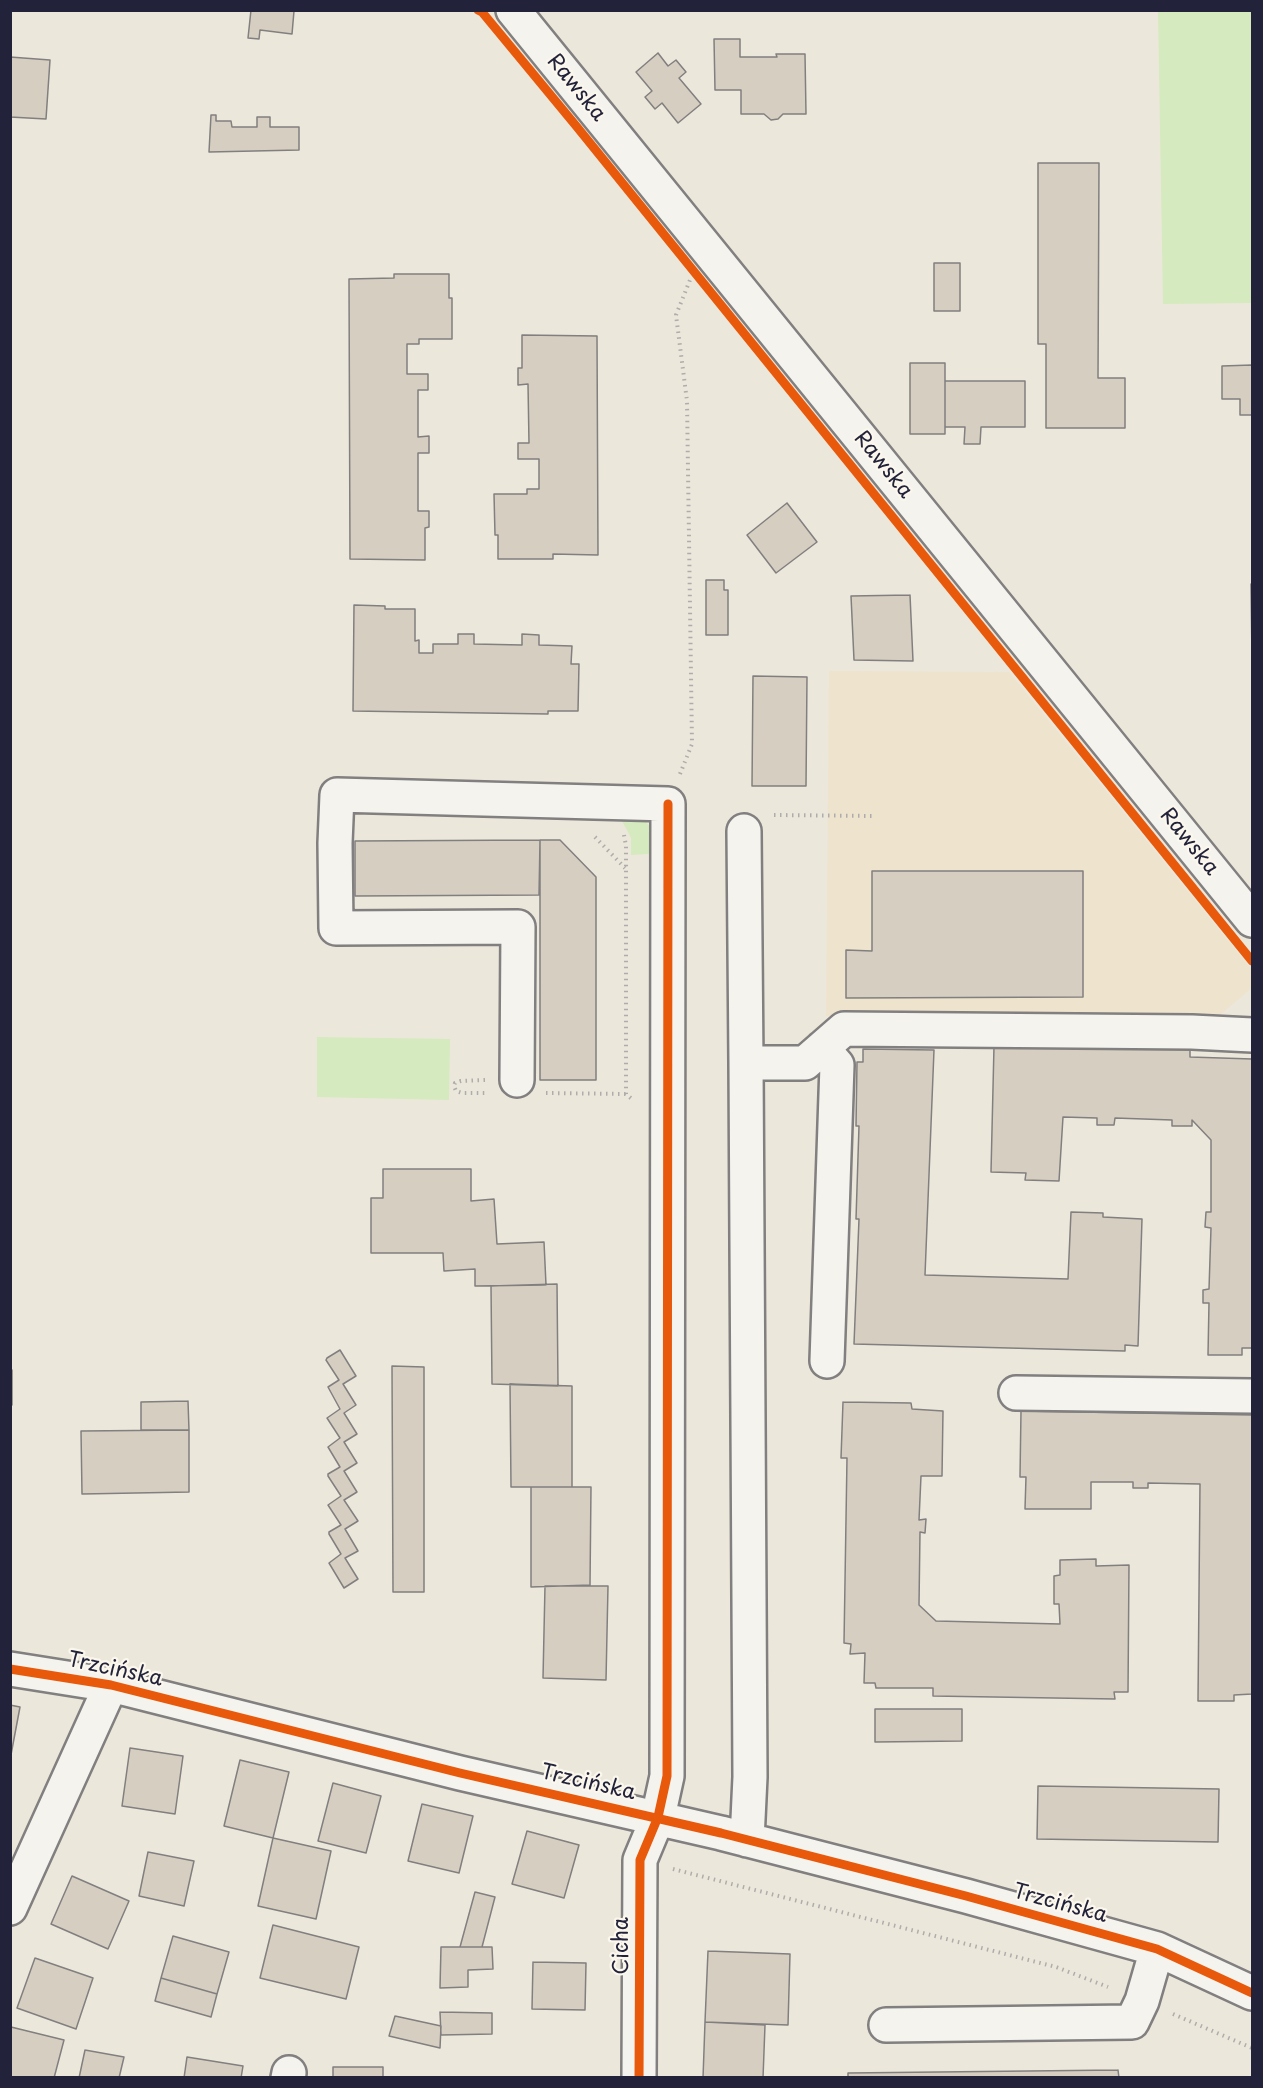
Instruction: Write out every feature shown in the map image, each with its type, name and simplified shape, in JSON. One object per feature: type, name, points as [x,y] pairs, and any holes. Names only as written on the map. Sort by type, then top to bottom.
[{"type":"street","name":"Rawska","points":[[513,10],[1252,920]]},
{"type":"street","points":[[517,1080],[518,927],[336,928],[334,843],[337,795],[668,804]]},
{"type":"street","name":"Cicha","points":[[639,2078],[640,1860],[658,1817],[668,1776],[668,804]]},
{"type":"street","points":[[744,831],[750,1765],[747,1840]]},
{"type":"street","points":[[746,1063],[805,1063],[844,1029],[1192,1032],[1252,1035]]},
{"type":"street","points":[[822,1048],[837,1065],[827,1361]]},
{"type":"street","points":[[1016,1393],[1252,1396]]},
{"type":"street","name":"Trzcińska","points":[[10,1669],[111,1684],[460,1773],[658,1817],[966,1896],[1157,1949],[1252,1993]]},
{"type":"street","points":[[10,1908],[111,1684]]},
{"type":"street","points":[[886,2025],[1132,2022],[1142,2001],[1157,1949]]},
{"type":"path","points":[[668,804],[692,744],[687,401],[676,315],[693,271]]},
{"type":"path","points":[[592,834],[626,868]]},
{"type":"path","points":[[640,1860],[1056,1967],[1252,2048]]},
{"type":"shaded area","points":[[829,671],[1009,672],[1252,970],[1252,988],[1216,1018],[826,1016]]},
{"type":"green space","points":[[1158,11],[1252,11],[1252,303],[1163,304]]},
{"type":"green space","points":[[611,814],[643,818],[653,831],[653,852],[631,855],[631,838],[621,820]]},
{"type":"green space","points":[[317,1037],[450,1039],[449,1100],[317,1097]]},
{"type":"building","points":[[251,10],[294,11],[292,34],[260,30],[259,39],[248,38]]},
{"type":"building","points":[[714,39],[740,39],[740,57],[805,54],[806,114],[783,114],[778,119],[771,120],[764,114],[741,114],[741,90],[715,90]]},
{"type":"building","points":[[658,53],[668,66],[676,60],[686,72],[679,78],[701,104],[678,123],[662,103],[655,109],[645,97],[652,91],[636,72]]},
{"type":"building","points":[[10,57],[50,60],[46,119],[10,117]]},
{"type":"building","points":[[211,115],[216,115],[216,121],[231,121],[232,127],[257,127],[257,117],[270,117],[270,127],[299,127],[299,150],[209,152]]},
{"type":"building","points":[[1038,163],[1099,163],[1098,378],[1125,378],[1125,428],[1046,428],[1046,344],[1038,344]]},
{"type":"building","points":[[934,263],[960,263],[960,311],[934,311]]},
{"type":"building","points":[[394,274],[449,274],[449,298],[452,298],[452,339],[419,339],[419,344],[407,344],[407,374],[428,374],[428,390],[418,390],[418,437],[429,436],[429,453],[418,453],[418,511],[429,511],[429,527],[425,528],[425,560],[350,559],[349,279],[394,278]]},
{"type":"building","points":[[522,335],[597,336],[598,555],[553,554],[553,559],[498,559],[494,494],[527,494],[527,489],[539,489],[539,459],[518,459],[518,443],[529,443],[528,384],[518,385],[518,368],[522,368]]},
{"type":"building","points":[[910,363],[945,363],[945,434],[910,434]]},
{"type":"building","points":[[1252,365],[1252,415],[1240,415],[1240,399],[1222,399],[1222,366]]},
{"type":"building","points":[[945,381],[1025,381],[1025,427],[981,427],[980,444],[964,444],[965,427],[945,427]]},
{"type":"building","points":[[787,503],[817,542],[776,573],[747,535]]},
{"type":"building","points":[[706,580],[724,580],[724,590],[728,590],[728,635],[706,635]]},
{"type":"building","points":[[1251,584],[1252,584],[1252,658]]},
{"type":"building","points":[[910,595],[913,661],[854,660],[851,596]]},
{"type":"building","points":[[354,605],[385,606],[385,609],[415,609],[415,641],[419,640],[419,653],[433,653],[433,644],[458,644],[458,634],[474,634],[474,644],[522,645],[522,634],[539,635],[539,645],[572,646],[571,664],[579,664],[578,711],[548,711],[548,714],[353,711]]},
{"type":"building","points":[[753,676],[807,677],[806,786],[752,786]]},
{"type":"building","points":[[540,840],[539,895],[355,896],[355,841]]},
{"type":"building","points":[[540,840],[560,840],[596,877],[596,1080],[540,1080]]},
{"type":"building","points":[[872,871],[1083,871],[1083,997],[846,998],[846,950],[872,951]]},
{"type":"building","points":[[994,1046],[1190,1048],[1190,1057],[1252,1059],[1252,1348],[1242,1348],[1242,1355],[1208,1355],[1209,1303],[1203,1303],[1203,1290],[1209,1289],[1211,1228],[1205,1227],[1206,1212],[1211,1212],[1211,1140],[1192,1120],[1192,1126],[1172,1126],[1172,1120],[1115,1118],[1114,1125],[1097,1125],[1097,1118],[1063,1117],[1059,1181],[1025,1180],[1026,1173],[991,1172]]},
{"type":"building","points":[[863,1049],[934,1050],[925,1275],[1068,1279],[1071,1212],[1103,1213],[1103,1217],[1142,1219],[1138,1346],[1125,1345],[1125,1351],[854,1344],[859,1219],[856,1219],[859,1126],[856,1126],[857,1062],[863,1062]]},
{"type":"building","points":[[383,1169],[471,1169],[471,1201],[494,1199],[497,1244],[544,1242],[546,1285],[475,1286],[475,1269],[444,1271],[443,1253],[371,1253],[371,1198],[383,1198]]},
{"type":"building","points":[[557,1284],[558,1386],[492,1384],[491,1286]]},
{"type":"building","points":[[340,1350],[356,1376],[343,1384],[356,1405],[344,1413],[357,1434],[344,1442],[357,1463],[344,1471],[357,1492],[344,1500],[358,1521],[345,1529],[358,1551],[345,1558],[358,1579],[344,1588],[329,1563],[341,1554],[329,1532],[341,1525],[328,1505],[341,1496],[328,1476],[340,1467],[328,1447],[340,1438],[327,1418],[340,1409],[328,1387],[339,1380],[326,1360]]},
{"type":"building","points":[[392,1366],[424,1367],[424,1592],[393,1592]]},
{"type":"building","points":[[10,1370],[12,1370],[12,1405],[10,1405]]},
{"type":"building","points":[[510,1384],[572,1386],[572,1487],[511,1487]]},
{"type":"building","points":[[188,1401],[189,1430],[141,1430],[141,1402]]},
{"type":"building","points":[[843,1402],[911,1403],[912,1409],[943,1411],[942,1476],[921,1476],[919,1520],[926,1519],[925,1533],[920,1532],[919,1605],[936,1621],[1060,1624],[1059,1604],[1054,1604],[1054,1576],[1060,1575],[1060,1560],[1096,1559],[1096,1566],[1129,1565],[1128,1692],[1114,1692],[1115,1699],[933,1696],[933,1688],[876,1688],[875,1683],[864,1683],[865,1653],[850,1654],[851,1644],[844,1643],[847,1458],[841,1458]]},
{"type":"building","points":[[1021,1411],[1252,1415],[1252,1694],[1234,1695],[1234,1701],[1198,1701],[1200,1484],[1148,1483],[1148,1488],[1133,1488],[1133,1482],[1091,1482],[1091,1509],[1025,1509],[1026,1477],[1020,1477]]},
{"type":"building","points":[[189,1430],[189,1492],[82,1494],[81,1431]]},
{"type":"building","points":[[531,1487],[591,1487],[590,1585],[531,1587]]},
{"type":"building","points":[[545,1586],[608,1586],[606,1680],[543,1678]]},
{"type":"building","points":[[10,1705],[20,1707],[10,1760]]},
{"type":"building","points":[[875,1709],[962,1709],[962,1741],[875,1742]]},
{"type":"building","points":[[130,1748],[183,1756],[175,1814],[122,1806]]},
{"type":"building","points":[[240,1760],[289,1772],[273,1838],[224,1826]]},
{"type":"building","points":[[333,1783],[381,1796],[366,1853],[318,1841]]},
{"type":"building","points":[[1038,1786],[1219,1789],[1218,1842],[1037,1839]]},
{"type":"building","points":[[422,1804],[473,1816],[459,1873],[408,1861]]},
{"type":"building","points":[[527,1831],[579,1845],[564,1898],[512,1884]]},
{"type":"building","points":[[273,1838],[331,1851],[316,1919],[258,1906]]},
{"type":"building","points":[[148,1852],[194,1861],[184,1906],[139,1896]]},
{"type":"building","points":[[72,1876],[129,1901],[108,1949],[51,1924]]},
{"type":"building","points":[[475,1892],[495,1897],[482,1947],[460,1947]]},
{"type":"building","points":[[273,1925],[359,1947],[346,1999],[260,1978]]},
{"type":"building","points":[[173,1936],[229,1952],[217,1994],[161,1978]]},
{"type":"building","points":[[441,1947],[492,1947],[493,1969],[468,1970],[468,1987],[440,1988]]},
{"type":"building","points":[[708,1951],[790,1954],[788,2025],[705,2022]]},
{"type":"building","points":[[35,1958],[93,1978],[76,2029],[17,2008]]},
{"type":"building","points":[[533,1962],[586,1963],[585,2010],[532,2009]]},
{"type":"building","points":[[161,1978],[217,1994],[211,2017],[155,2001]]},
{"type":"building","points":[[440,2012],[492,2013],[492,2034],[441,2035]]},
{"type":"building","points":[[395,2016],[441,2026],[440,2048],[389,2036]]},
{"type":"building","points":[[705,2022],[765,2025],[763,2078],[703,2078]]},
{"type":"building","points":[[11,2027],[64,2040],[54,2078],[10,2078]]},
{"type":"building","points":[[85,2050],[124,2057],[119,2078],[79,2078]]},
{"type":"building","points":[[187,2057],[243,2066],[241,2078],[184,2078]]},
{"type":"building","points":[[333,2067],[383,2067],[383,2078],[333,2078]]},
{"type":"building","points":[[1118,2070],[1119,2078],[848,2078],[848,2073]]},
{"type":"cycle path","points":[[478,10],[577,127],[1252,961]]},
{"type":"cycle path","points":[[639,2078],[640,1860],[658,1817],[667,1776],[668,804]]},
{"type":"cycle path","points":[[10,1669],[111,1685],[460,1773],[721,1833],[966,1896],[1157,1949],[1252,1993]]}]
